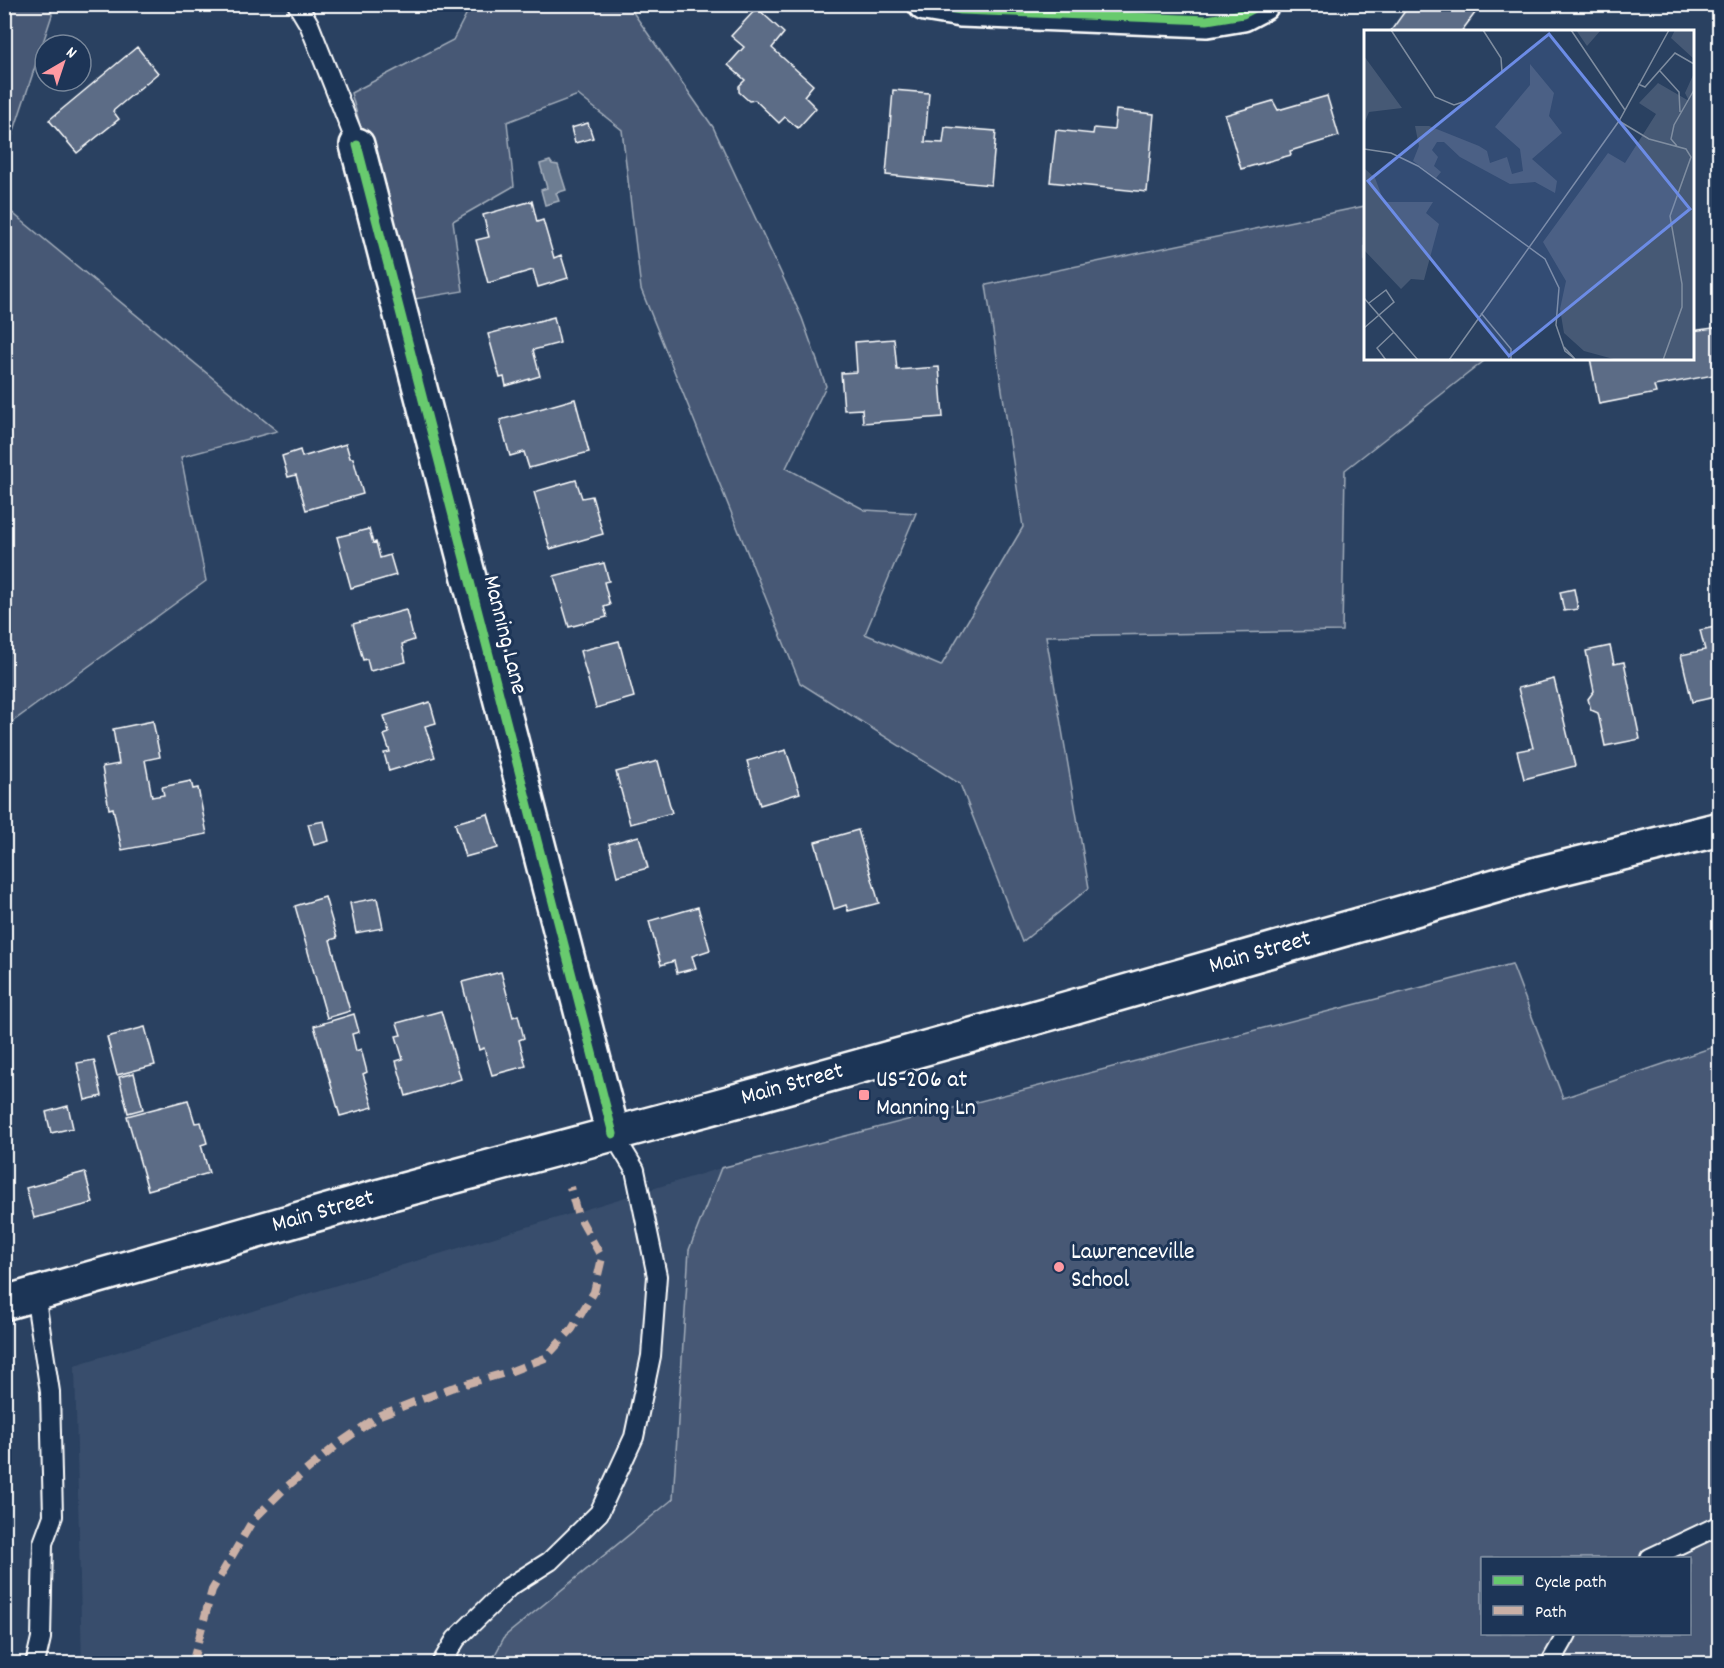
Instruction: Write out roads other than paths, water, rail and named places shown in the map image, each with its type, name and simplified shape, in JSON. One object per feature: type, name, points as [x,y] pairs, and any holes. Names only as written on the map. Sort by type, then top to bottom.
[{"type":"main road","points":[[925,4],[961,10],[1207,20],[1242,14],[1263,4]]},
{"type":"main road","name":"Manning Lane","points":[[357,145],[613,1134]]},
{"type":"main road","name":"Main Street","points":[[20,1298],[365,1200],[613,1134],[1212,968],[1537,874],[1719,829]]},
{"type":"lane","points":[[297,4],[309,24],[357,145]]},
{"type":"lane","points":[[441,1664],[456,1640],[509,1587],[550,1561],[599,1513],[634,1437],[651,1356],[657,1276],[635,1170],[613,1134]]},
{"type":"lane","points":[[20,1298],[50,1392],[53,1516],[43,1543],[41,1638],[35,1664]]},
{"type":"lane","points":[[1652,1557],[1719,1525]]},
{"type":"lane","points":[[1550,1664],[1566,1635]]},
{"type":"place","name":"US-206 at Manning Ln","points":[[864,1095]]},
{"type":"place","name":"Lawrenceville School","points":[[1059,1267]]}]
